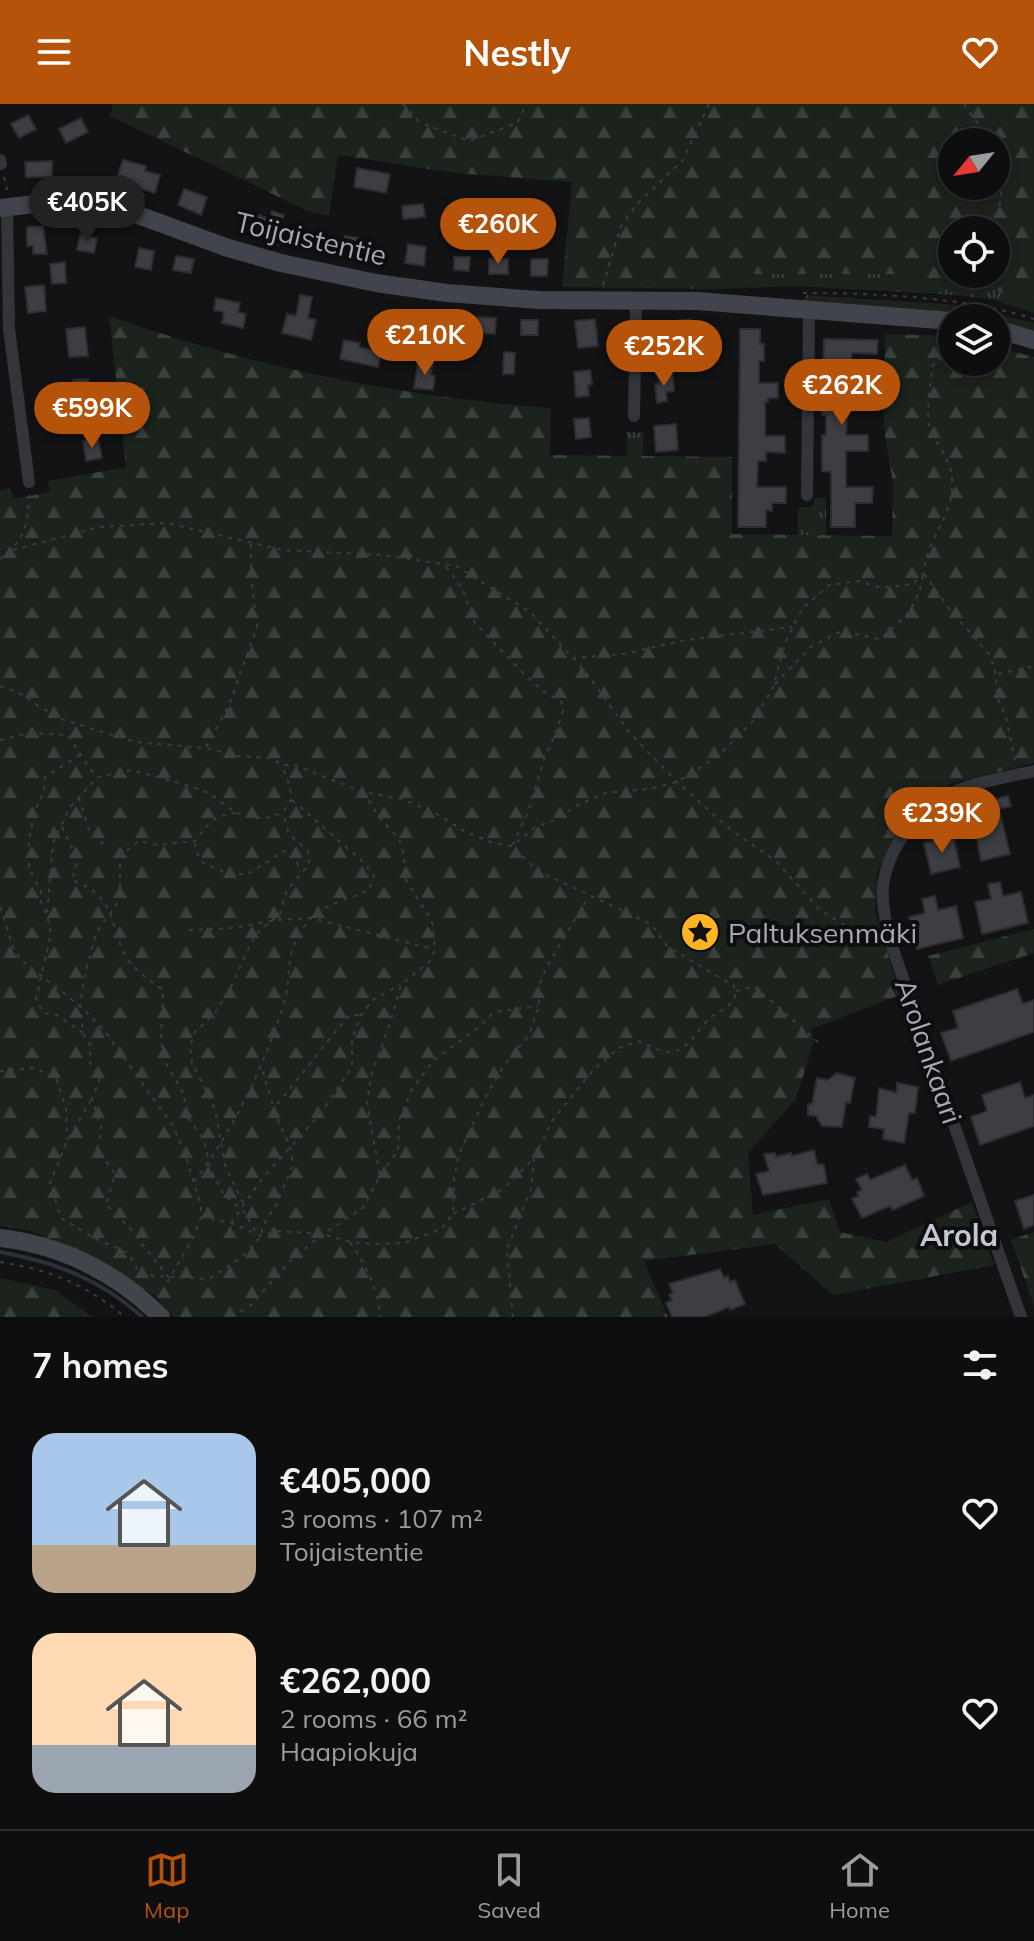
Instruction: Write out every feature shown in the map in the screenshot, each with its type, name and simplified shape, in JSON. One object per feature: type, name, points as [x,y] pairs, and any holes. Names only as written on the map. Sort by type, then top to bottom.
[{"type":"street","name":"Toijaistentie","points":[[5,204],[68,200],[95,202],[268,259],[332,275],[413,289],[496,297],[697,301],[938,320]]},
{"type":"street","points":[[5,204],[4,329],[29,482]]},
{"type":"street","points":[[634,416],[636,301]]},
{"type":"street","points":[[807,495],[809,312]]},
{"type":"street","points":[[1010,333],[1034,340]]},
{"type":"street","name":"Arolankaari","points":[[1021,1317],[888,935],[883,901],[886,871],[892,855],[915,820],[955,791],[1034,771]]},
{"type":"street","points":[[0,1238],[41,1246],[92,1265],[156,1312]]},
{"type":"path","points":[[403,104],[419,122],[469,141],[517,123],[527,104]]},
{"type":"path","points":[[601,291],[621,226],[636,205],[683,160],[709,104]]},
{"type":"path","points":[[964,104],[981,128]]},
{"type":"path","points":[[0,162],[5,204]]},
{"type":"path","points":[[969,303],[973,288]]},
{"type":"path","points":[[800,293],[969,303],[998,307],[1034,319]]},
{"type":"path","points":[[512,846],[535,827],[555,820],[605,793],[649,789],[677,782],[717,757],[752,722],[773,688],[812,646],[842,631],[879,639],[904,620],[919,596],[924,557],[949,512],[952,477],[940,445],[928,426],[933,365],[938,360]]},
{"type":"path","points":[[13,550],[28,525],[29,482]]},
{"type":"path","points":[[0,559],[13,550],[99,527],[167,523],[283,550],[382,555],[456,566],[530,612],[572,658],[629,732],[677,782],[731,830],[776,861],[820,910],[865,938],[888,935]]},
{"type":"path","points":[[206,748],[229,705],[257,627],[251,542]]},
{"type":"path","points":[[445,564],[462,588],[475,623],[526,676],[544,692],[561,701],[563,711],[556,732],[544,759],[528,812],[512,846]]},
{"type":"path","points":[[773,688],[785,643],[802,609],[829,585],[858,581],[882,588],[913,584],[924,573]]},
{"type":"path","points":[[924,573],[951,611],[990,655],[1017,775]]},
{"type":"path","points":[[572,658],[623,654],[686,640],[793,627]]},
{"type":"path","points":[[996,675],[1034,666]]},
{"type":"path","points":[[0,686],[17,692],[58,718],[135,742],[272,758],[282,765],[292,799],[361,860],[374,876],[369,890],[327,907],[311,918],[290,949],[284,1003],[261,1065],[220,1146],[194,1182]]},
{"type":"path","points":[[0,740],[30,733],[68,735],[85,764],[98,777]]},
{"type":"path","points":[[81,754],[45,777],[44,791],[35,811],[29,840],[29,868],[41,892],[51,934],[36,999],[43,1013],[57,1015],[83,1033],[91,1046],[89,1061],[100,1078],[92,1099],[67,1141],[50,1183],[61,1218],[94,1238],[128,1253],[141,1275],[209,1279],[242,1257],[259,1236],[293,1165],[290,1147],[276,1116],[261,1065]]},
{"type":"path","points":[[201,1217],[231,1223],[259,1236],[277,1231],[323,1234],[350,1242],[376,1244],[404,1243],[441,1229],[453,1214],[503,1189],[534,1158],[552,1121],[593,1070],[619,1048],[639,1041],[672,1054],[686,1048],[709,1018],[727,1010],[735,998],[734,986],[667,946],[651,924],[538,871],[512,846],[491,842],[464,831],[437,814],[402,799],[363,792],[295,765],[282,765]]},
{"type":"path","points":[[47,914],[53,843],[70,807],[98,777],[132,770],[209,793],[236,813]]},
{"type":"path","points":[[231,1223],[243,1203],[320,1114],[352,1067],[352,1040],[361,1015],[374,999],[401,985],[431,960],[435,949],[432,921],[405,879],[404,855],[399,839],[363,792]]},
{"type":"path","points":[[79,797],[89,830],[108,849]]},
{"type":"path","points":[[83,1033],[80,1006],[85,974],[97,931],[120,900],[120,857],[138,841],[157,845],[195,841],[221,814],[236,813],[263,819],[282,813],[292,799]]},
{"type":"path","points":[[243,1203],[225,1165],[215,1109],[192,1063],[190,1046],[195,1032],[214,1014],[228,993],[258,932],[280,914],[286,892],[309,864],[310,855],[289,834],[282,813]]},
{"type":"path","points":[[61,826],[78,860],[72,880],[90,887],[107,904],[130,963],[163,990],[161,1040],[164,1060],[183,1093],[188,1118],[204,1140],[209,1162],[223,1193],[240,1208],[259,1236]]},
{"type":"path","points":[[195,841],[203,863],[229,874],[248,874],[284,851],[295,856],[300,874]]},
{"type":"path","points":[[453,1214],[454,1178],[459,1154],[487,1094],[505,1064],[529,1035],[539,1006],[539,986],[546,968],[589,896]]},
{"type":"path","points":[[0,907],[13,947],[27,967],[80,1006],[104,1030],[173,1126],[185,1153],[201,1217],[192,1240],[169,1278],[156,1312]]},
{"type":"path","points":[[189,930],[234,928],[311,918],[435,949]]},
{"type":"path","points":[[380,1176],[367,1102],[372,1072],[401,985]]},
{"type":"path","points":[[734,991],[754,986],[819,1043]]},
{"type":"path","points":[[232,1317],[251,1305],[291,1260],[363,1208],[398,1151],[399,1120],[412,1089],[434,1060],[494,1012],[539,1006]]},
{"type":"path","points":[[277,1104],[350,1015],[361,1015]]},
{"type":"path","points":[[0,1071],[33,1068],[56,1077],[66,1109],[67,1141]]},
{"type":"path","points":[[92,1099],[102,1130],[97,1148],[115,1174],[106,1205],[129,1227],[169,1278]]},
{"type":"path","points":[[513,1317],[507,1249],[531,1189],[534,1158]]},
{"type":"path","points":[[350,1242],[377,1292],[380,1317]]},
{"type":"path","points":[[0,1262],[41,1268],[80,1286],[125,1317]]},
{"type":"green space","points":[[113,104],[1034,104],[1034,304],[989,288],[1010,288],[1010,216],[938,216],[938,280],[891,274],[748,274],[715,289],[562,287],[572,182],[455,173],[338,155],[329,216],[310,212],[110,116]]},
{"type":"green space","points":[[748,274],[891,274],[938,280],[938,288],[989,288],[1034,304],[1034,313],[990,299],[956,295],[797,286],[715,289]]},
{"type":"green space","points":[[807,295],[943,304],[938,304],[938,314],[802,301]]},
{"type":"green space","points":[[109,316],[217,350],[327,377],[438,396],[551,408],[550,455],[732,457],[732,534],[892,536],[893,483],[884,430],[885,334],[938,336],[938,376],[1010,376],[1010,351],[1034,357],[1034,763],[952,783],[908,812],[877,873],[875,911],[900,995],[811,1029],[814,1041],[796,1099],[748,1153],[753,1215],[829,1199],[840,1232],[886,1242],[972,1202],[994,1265],[833,1295],[775,1244],[644,1261],[668,1317],[173,1317],[154,1295],[85,1255],[31,1231],[0,1226],[0,491],[10,488],[14,499],[50,492],[48,481],[126,467]]},
{"type":"green space","points":[[1010,317],[1034,323],[1034,333],[1010,326]]},
{"type":"green space","points":[[627,432],[644,433],[643,456],[627,456]]},
{"type":"green space","points":[[815,498],[826,498],[826,536],[798,535],[798,507],[812,507]]},
{"type":"green space","points":[[1034,929],[1034,953],[938,985],[928,956]]},
{"type":"green space","points":[[1034,1232],[1034,1306],[1011,1240]]},
{"type":"green space","points":[[0,1278],[55,1290],[93,1317],[0,1317]]},
{"type":"building","points":[[28,115],[36,129],[19,138],[11,124]]},
{"type":"building","points":[[81,118],[88,132],[66,143],[59,129]]},
{"type":"building","points":[[123,160],[146,166],[145,171],[160,175],[155,193],[135,187],[135,184],[125,182],[126,178],[118,175]]},
{"type":"building","points":[[52,161],[52,177],[26,177],[25,162]]},
{"type":"building","points":[[357,168],[390,174],[386,193],[354,187]]},
{"type":"building","points":[[184,189],[207,197],[201,215],[178,205]]},
{"type":"building","points":[[423,204],[425,217],[403,219],[402,206]]},
{"type":"building","points":[[272,211],[284,215],[278,232],[282,233],[278,245],[261,239],[264,231],[249,226],[254,213],[269,219]]},
{"type":"building","points":[[43,226],[47,254],[33,254],[33,246],[27,246],[27,227]]},
{"type":"building","points":[[80,235],[97,238],[94,253],[77,250]]},
{"type":"building","points":[[345,236],[360,238],[358,252],[342,249]]},
{"type":"building","points":[[408,244],[426,247],[424,266],[405,263]]},
{"type":"building","points":[[139,248],[154,251],[151,270],[135,267]]},
{"type":"building","points":[[176,256],[194,259],[191,273],[173,270]]},
{"type":"building","points":[[454,257],[470,257],[469,271],[454,270]]},
{"type":"building","points":[[489,259],[508,259],[508,274],[489,274]]},
{"type":"building","points":[[531,259],[548,259],[547,276],[531,276]]},
{"type":"building","points":[[65,262],[66,283],[52,284],[50,264]]},
{"type":"building","points":[[44,285],[46,311],[28,313],[25,287]]},
{"type":"building","points":[[300,295],[312,297],[308,318],[316,320],[311,340],[282,333],[287,314],[296,316]]},
{"type":"building","points":[[216,298],[240,303],[238,312],[246,314],[243,328],[222,323],[224,312],[214,310]]},
{"type":"building","points":[[478,317],[496,318],[495,334],[477,333]]},
{"type":"building","points":[[595,319],[598,346],[578,348],[575,321]]},
{"type":"building","points":[[691,319],[692,328],[676,329],[678,351],[657,354],[654,327],[675,325],[675,321]]},
{"type":"building","points":[[521,320],[538,320],[538,335],[521,335]]},
{"type":"building","points":[[85,327],[88,356],[69,357],[66,329]]},
{"type":"building","points":[[740,329],[760,329],[764,361],[759,361],[759,383],[778,383],[778,398],[768,398],[765,402],[765,436],[785,436],[785,453],[766,452],[766,461],[758,461],[757,487],[786,487],[786,503],[772,503],[772,511],[766,510],[766,527],[738,527]]},
{"type":"building","points":[[824,339],[878,340],[877,354],[852,353],[851,384],[857,384],[858,397],[849,397],[846,435],[868,435],[868,451],[846,451],[846,487],[873,487],[872,503],[855,503],[855,527],[831,527],[831,472],[822,471],[822,435],[826,435],[826,415],[822,415]]},
{"type":"building","points":[[344,340],[381,352],[378,367],[340,359]]},
{"type":"building","points":[[504,352],[515,353],[514,374],[503,374]]},
{"type":"building","points":[[418,362],[433,364],[433,390],[414,388]]},
{"type":"building","points":[[590,370],[592,384],[588,385],[589,396],[576,397],[574,372]]},
{"type":"building","points":[[673,375],[674,391],[666,392],[667,401],[657,403],[655,384],[659,384],[658,377]]},
{"type":"building","points":[[88,379],[91,402],[75,403],[73,380]]},
{"type":"building","points":[[589,418],[591,437],[576,439],[574,419]]},
{"type":"building","points":[[676,424],[678,450],[656,452],[654,426]]},
{"type":"building","points":[[98,438],[102,458],[86,461],[83,441]]},
{"type":"building","points":[[1008,796],[1011,806],[999,809],[1010,854],[981,861],[970,805]]},
{"type":"building","points":[[953,836],[960,867],[931,874],[924,843]]},
{"type":"building","points":[[1000,882],[1003,896],[1021,892],[1028,923],[982,934],[975,902],[991,899],[988,884]]},
{"type":"building","points":[[935,896],[938,910],[956,906],[963,938],[917,949],[909,917],[925,913],[922,899]]},
{"type":"building","points":[[1017,989],[1023,1004],[1034,1000],[1034,1032],[951,1061],[941,1033],[958,1028],[953,1011]]},
{"type":"building","points":[[837,1073],[855,1078],[850,1103],[846,1102],[842,1127],[822,1126],[816,1116],[808,1115],[808,1104],[812,1104],[817,1078],[828,1080]]},
{"type":"building","points":[[1020,1082],[1025,1098],[1034,1095],[1034,1126],[980,1145],[971,1117],[987,1111],[982,1095]]},
{"type":"building","points":[[897,1083],[918,1087],[915,1113],[909,1113],[904,1143],[883,1139],[884,1129],[869,1127],[870,1116],[876,1117],[879,1088],[897,1093]]},
{"type":"building","points":[[814,1150],[817,1164],[824,1165],[827,1183],[763,1195],[756,1174],[769,1171],[764,1154],[775,1153],[776,1157],[791,1153],[792,1156]]},
{"type":"building","points":[[905,1165],[912,1180],[917,1178],[924,1196],[893,1210],[890,1206],[862,1218],[852,1199],[859,1196],[857,1192],[862,1190],[856,1179],[867,1174],[870,1180]]},
{"type":"building","points":[[1034,1195],[1034,1225],[1024,1229],[1015,1201]]},
{"type":"building","points":[[720,1269],[724,1278],[728,1276],[730,1282],[735,1280],[745,1304],[705,1317],[672,1317],[666,1303],[672,1300],[669,1284]]},
{"type":"waterway","points":[[0,1252],[76,1274],[110,1292],[142,1317]]},
{"type":"place","name":"Paltuksenmäki","points":[[700,932]]},
{"type":"district","name":"Arola","points":[[959,1235]]}]
